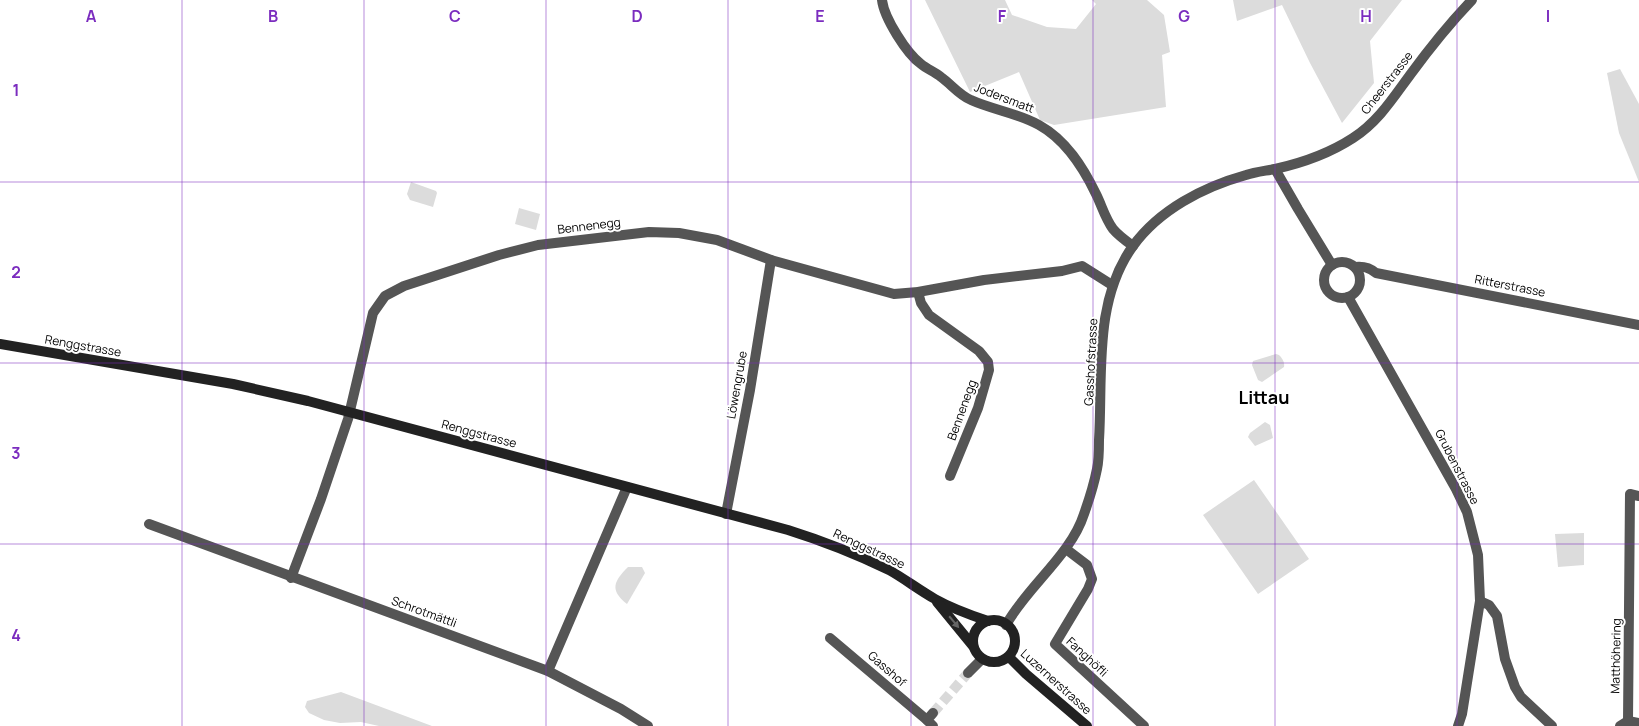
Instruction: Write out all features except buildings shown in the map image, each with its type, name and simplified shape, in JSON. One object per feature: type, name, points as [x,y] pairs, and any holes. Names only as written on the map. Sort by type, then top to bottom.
[{"type":"main road","name":"Renggstrasse","points":[[0,344],[233,384],[350,412],[788,530],[848,551],[890,571],[935,599],[988,621]]},
{"type":"main road","name":"Renggstrasse","points":[[935,599],[973,646]]},
{"type":"main road","points":[[988,621],[1000,621],[1006,624],[1012,630],[1015,643],[1013,650],[1008,657],[999,662],[982,659],[974,651],[976,630],[980,625],[988,621]]},
{"type":"main road","name":"Luzernerstrasse","points":[[1008,657],[1087,726]]},
{"type":"street","name":"Jodersmatt","points":[[882,0],[888,18],[907,49],[922,65],[940,76],[970,100],[1039,125],[1060,140],[1089,179],[1107,220],[1114,230],[1133,246]]},
{"type":"street","name":"Cheerstrasse","points":[[1275,169],[1309,159],[1330,150],[1349,140],[1367,127],[1385,109],[1431,48],[1472,0]]},
{"type":"street","name":"Gasshofstrasse","points":[[1006,624],[1018,606],[1066,549],[1084,517],[1097,469],[1104,328],[1112,285],[1121,265],[1133,246],[1154,222],[1190,198],[1242,176],[1275,169]]},
{"type":"street","points":[[1275,169],[1332,265]]},
{"type":"street","name":"Bennenegg","points":[[350,412],[373,313],[385,296],[415,282],[499,255],[538,246],[601,236],[649,232],[679,233],[703,237],[771,260],[894,294],[918,292],[1079,266],[1112,285]]},
{"type":"street","name":"Löwengrube","points":[[726,514],[750,390],[771,260]]},
{"type":"street","points":[[1360,284],[1359,275],[1354,267],[1351,264],[1342,262],[1328,268],[1324,279],[1327,290],[1336,297],[1348,297],[1353,294],[1360,284],[1376,273]]},
{"type":"street","name":"Ritterstrasse","points":[[1354,267],[1363,266],[1371,268],[1376,273],[1639,325]]},
{"type":"street","name":"Bennenegg","points":[[918,292],[921,303],[929,315],[979,351],[988,362],[989,370],[978,408],[950,476]]},
{"type":"street","name":"Grubenstrasse","points":[[1348,297],[1449,475],[1467,512],[1478,554],[1480,601],[1462,714],[1458,726]]},
{"type":"street","points":[[290,578],[321,499],[350,412]]},
{"type":"street","points":[[548,672],[627,487]]},
{"type":"street","name":"Matthöhering","points":[[1629,724],[1634,592],[1630,494],[1639,496]]},
{"type":"street","name":"Schrotmättli","points":[[149,524],[290,578],[548,672],[621,709],[648,726]]},
{"type":"street","name":"Fanghöfli","points":[[1066,549],[1087,565],[1092,579],[1088,590],[1055,644],[1144,726]]},
{"type":"street","points":[[1480,601],[1489,605],[1497,616],[1505,659],[1515,687],[1521,696],[1552,726]]},
{"type":"street","name":"Gasshof","points":[[830,638],[931,720]]},
{"type":"street","points":[[968,673],[982,659]]},
{"type":"shaded area","points":[[925,0],[1005,0],[1012,15],[1047,27],[1076,29],[1096,4],[1092,0],[1147,0],[1164,15],[1170,52],[1162,55],[1166,107],[1054,125],[1040,120],[1019,72],[970,92]]},
{"type":"shaded area","points":[[1233,0],[1402,0],[1370,41],[1374,83],[1342,123],[1282,5],[1237,21]]},
{"type":"shaded area","points":[[1620,69],[1639,104],[1639,182],[1619,133],[1607,73]]},
{"type":"shaded area","points":[[411,182],[436,191],[433,207],[410,200],[407,194]]},
{"type":"shaded area","points":[[519,208],[540,214],[536,230],[515,224]]},
{"type":"shaded area","points":[[1276,354],[1282,359],[1284,367],[1262,382],[1258,380],[1252,365],[1253,361]]},
{"type":"shaded area","points":[[1265,422],[1270,425],[1273,438],[1255,446],[1248,437],[1250,433]]},
{"type":"shaded area","points":[[1254,480],[1309,559],[1258,594],[1203,515]]},
{"type":"shaded area","points":[[1584,533],[1584,565],[1558,567],[1555,534]]},
{"type":"shaded area","points":[[628,567],[642,567],[645,573],[627,604],[621,599],[616,586],[619,577]]},
{"type":"shaded area","points":[[341,692],[432,726],[379,726],[361,722],[340,723],[324,720],[309,713],[305,707],[307,701]]},
{"type":"tunnel","points":[[933,713],[968,673]]},
{"type":"district","name":"Littau","points":[[1264,398]]}]
